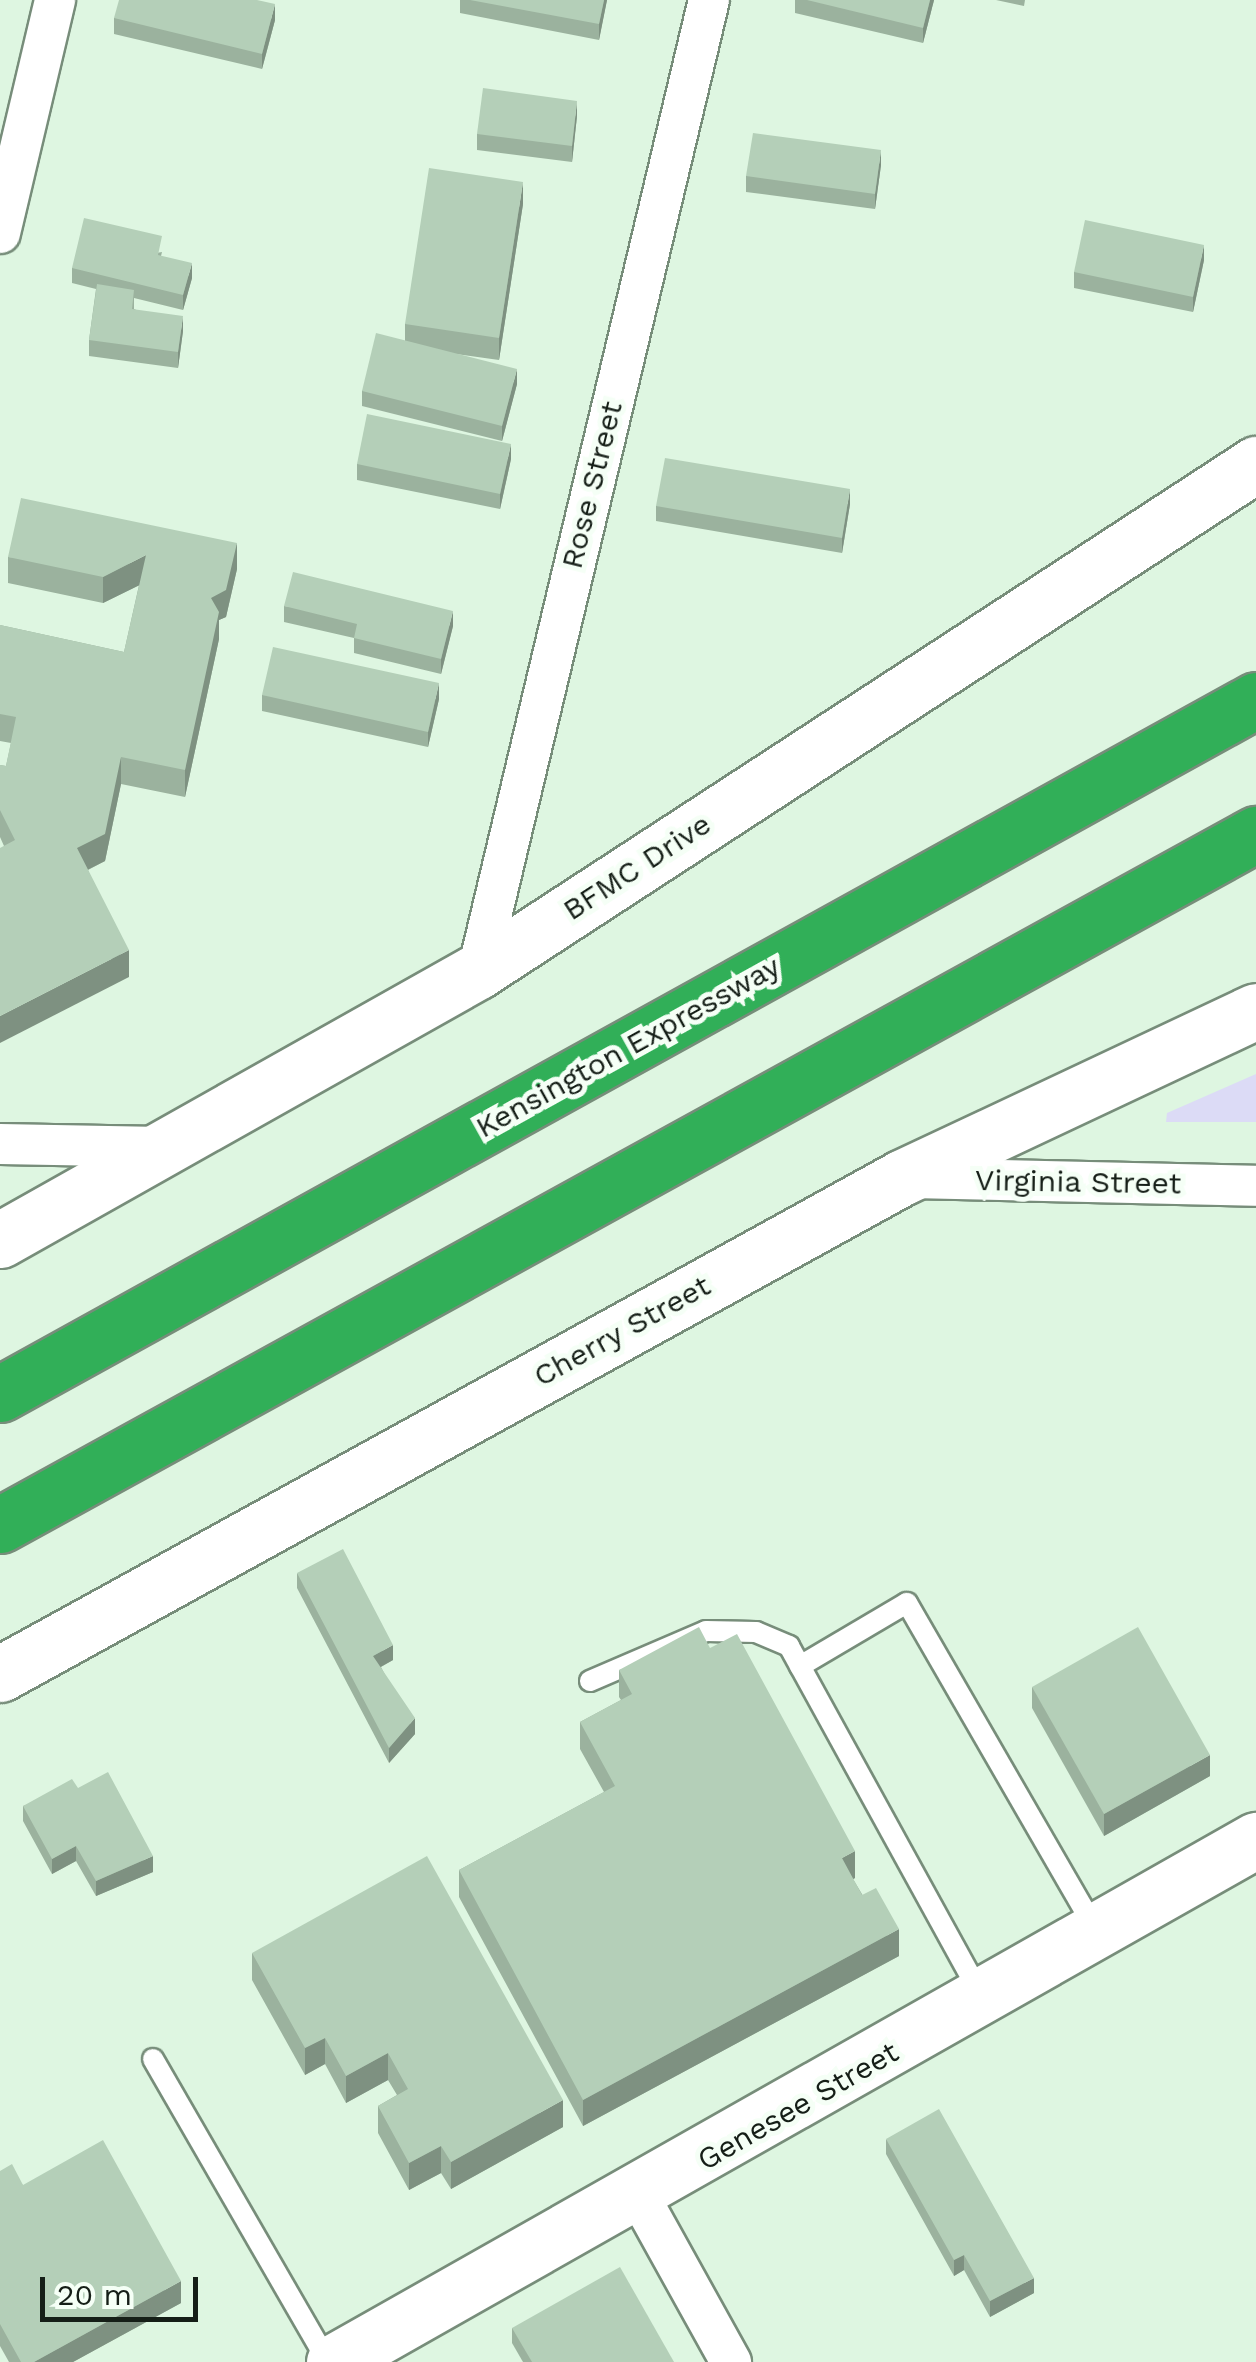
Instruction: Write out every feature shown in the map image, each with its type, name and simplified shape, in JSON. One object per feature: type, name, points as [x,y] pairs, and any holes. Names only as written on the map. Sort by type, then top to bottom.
[{"type":"highway","name":"Kensington Expressway","points":[[0,1394],[1256,700]]},
{"type":"highway","points":[[0,1525],[1256,834]]},
{"type":"street","points":[[0,232],[55,0]]},
{"type":"street","name":"Rose Street","points":[[478,971],[710,0]]},
{"type":"street","name":"BFMC Drive","points":[[0,1240],[478,971],[1255,461]]},
{"type":"street","name":"Cherry Street","points":[[0,1674],[901,1178],[1256,1010]]},
{"type":"street","points":[[0,1144],[162,1147]]},
{"type":"street","name":"Virginia Street","points":[[901,1178],[1256,1186]]},
{"type":"street","name":"Genesee Street","points":[[331,2362],[639,2196],[1256,1840]]},
{"type":"street","points":[[639,2196],[731,2362]]},
{"type":"lane","points":[[800,1666],[907,1603],[1098,1933]]},
{"type":"lane","points":[[590,1681],[706,1631],[756,1632],[789,1646],[984,1999]]},
{"type":"lane","points":[[153,2059],[331,2362]]},
{"type":"shaded area","points":[[1256,1074],[1256,1122],[1166,1122],[1167,1113]]},
{"type":"building","points":[[119,0],[257,0],[275,4],[262,54],[114,18]]},
{"type":"building","points":[[470,0],[604,0],[599,24]]},
{"type":"building","points":[[807,0],[930,0],[923,28]]},
{"type":"building","points":[[483,88],[577,101],[572,146],[477,134]]},
{"type":"building","points":[[753,133],[881,150],[875,194],[746,176]]},
{"type":"building","points":[[429,168],[523,182],[499,338],[405,324]]},
{"type":"building","points":[[84,218],[162,236],[158,255],[192,263],[183,295],[72,268]]},
{"type":"building","points":[[1085,220],[1204,245],[1193,297],[1074,272]]},
{"type":"building","points":[[97,284],[134,290],[132,309],[183,316],[178,352],[89,340]]},
{"type":"building","points":[[376,333],[517,369],[502,426],[362,391]]},
{"type":"building","points":[[367,414],[511,444],[500,494],[357,464]]},
{"type":"building","points":[[665,458],[850,489],[842,538],[656,506]]},
{"type":"building","points":[[21,498],[237,543],[226,590],[211,598],[219,612],[185,770],[121,757],[105,834],[77,848],[129,950],[0,1016],[0,848],[15,840],[0,810],[0,765],[6,766],[16,717],[0,714],[0,625],[124,652],[146,555],[103,577],[8,557]]},
{"type":"building","points":[[293,572],[453,611],[441,659],[354,638],[357,624],[284,606]]},
{"type":"building","points":[[273,647],[439,683],[428,732],[262,695]]},
{"type":"building","points":[[343,1549],[393,1645],[373,1656],[415,1718],[389,1748],[297,1573]]},
{"type":"building","points":[[699,1627],[710,1648],[737,1634],[855,1851],[842,1858],[862,1895],[876,1888],[899,1929],[583,2100],[459,1870],[615,1786],[580,1722],[632,1694],[619,1670]]},
{"type":"building","points":[[1138,1627],[1210,1755],[1104,1814],[1032,1687]]},
{"type":"building","points":[[108,1772],[153,1856],[96,1881],[76,1846],[52,1859],[23,1806],[72,1779],[78,1788]]},
{"type":"building","points":[[427,1856],[563,2100],[451,2162],[441,2146],[409,2163],[378,2106],[408,2089],[388,2053],[346,2076],[325,2038],[305,2048],[252,1953]]},
{"type":"building","points":[[939,2109],[1034,2278],[990,2301],[964,2255],[954,2260],[886,2139]]},
{"type":"building","points":[[103,2140],[181,2281],[34,2362],[21,2362],[0,2324],[0,2171],[12,2164],[23,2185]]},
{"type":"building","points":[[620,2267],[674,2362],[532,2362],[512,2328]]}]
